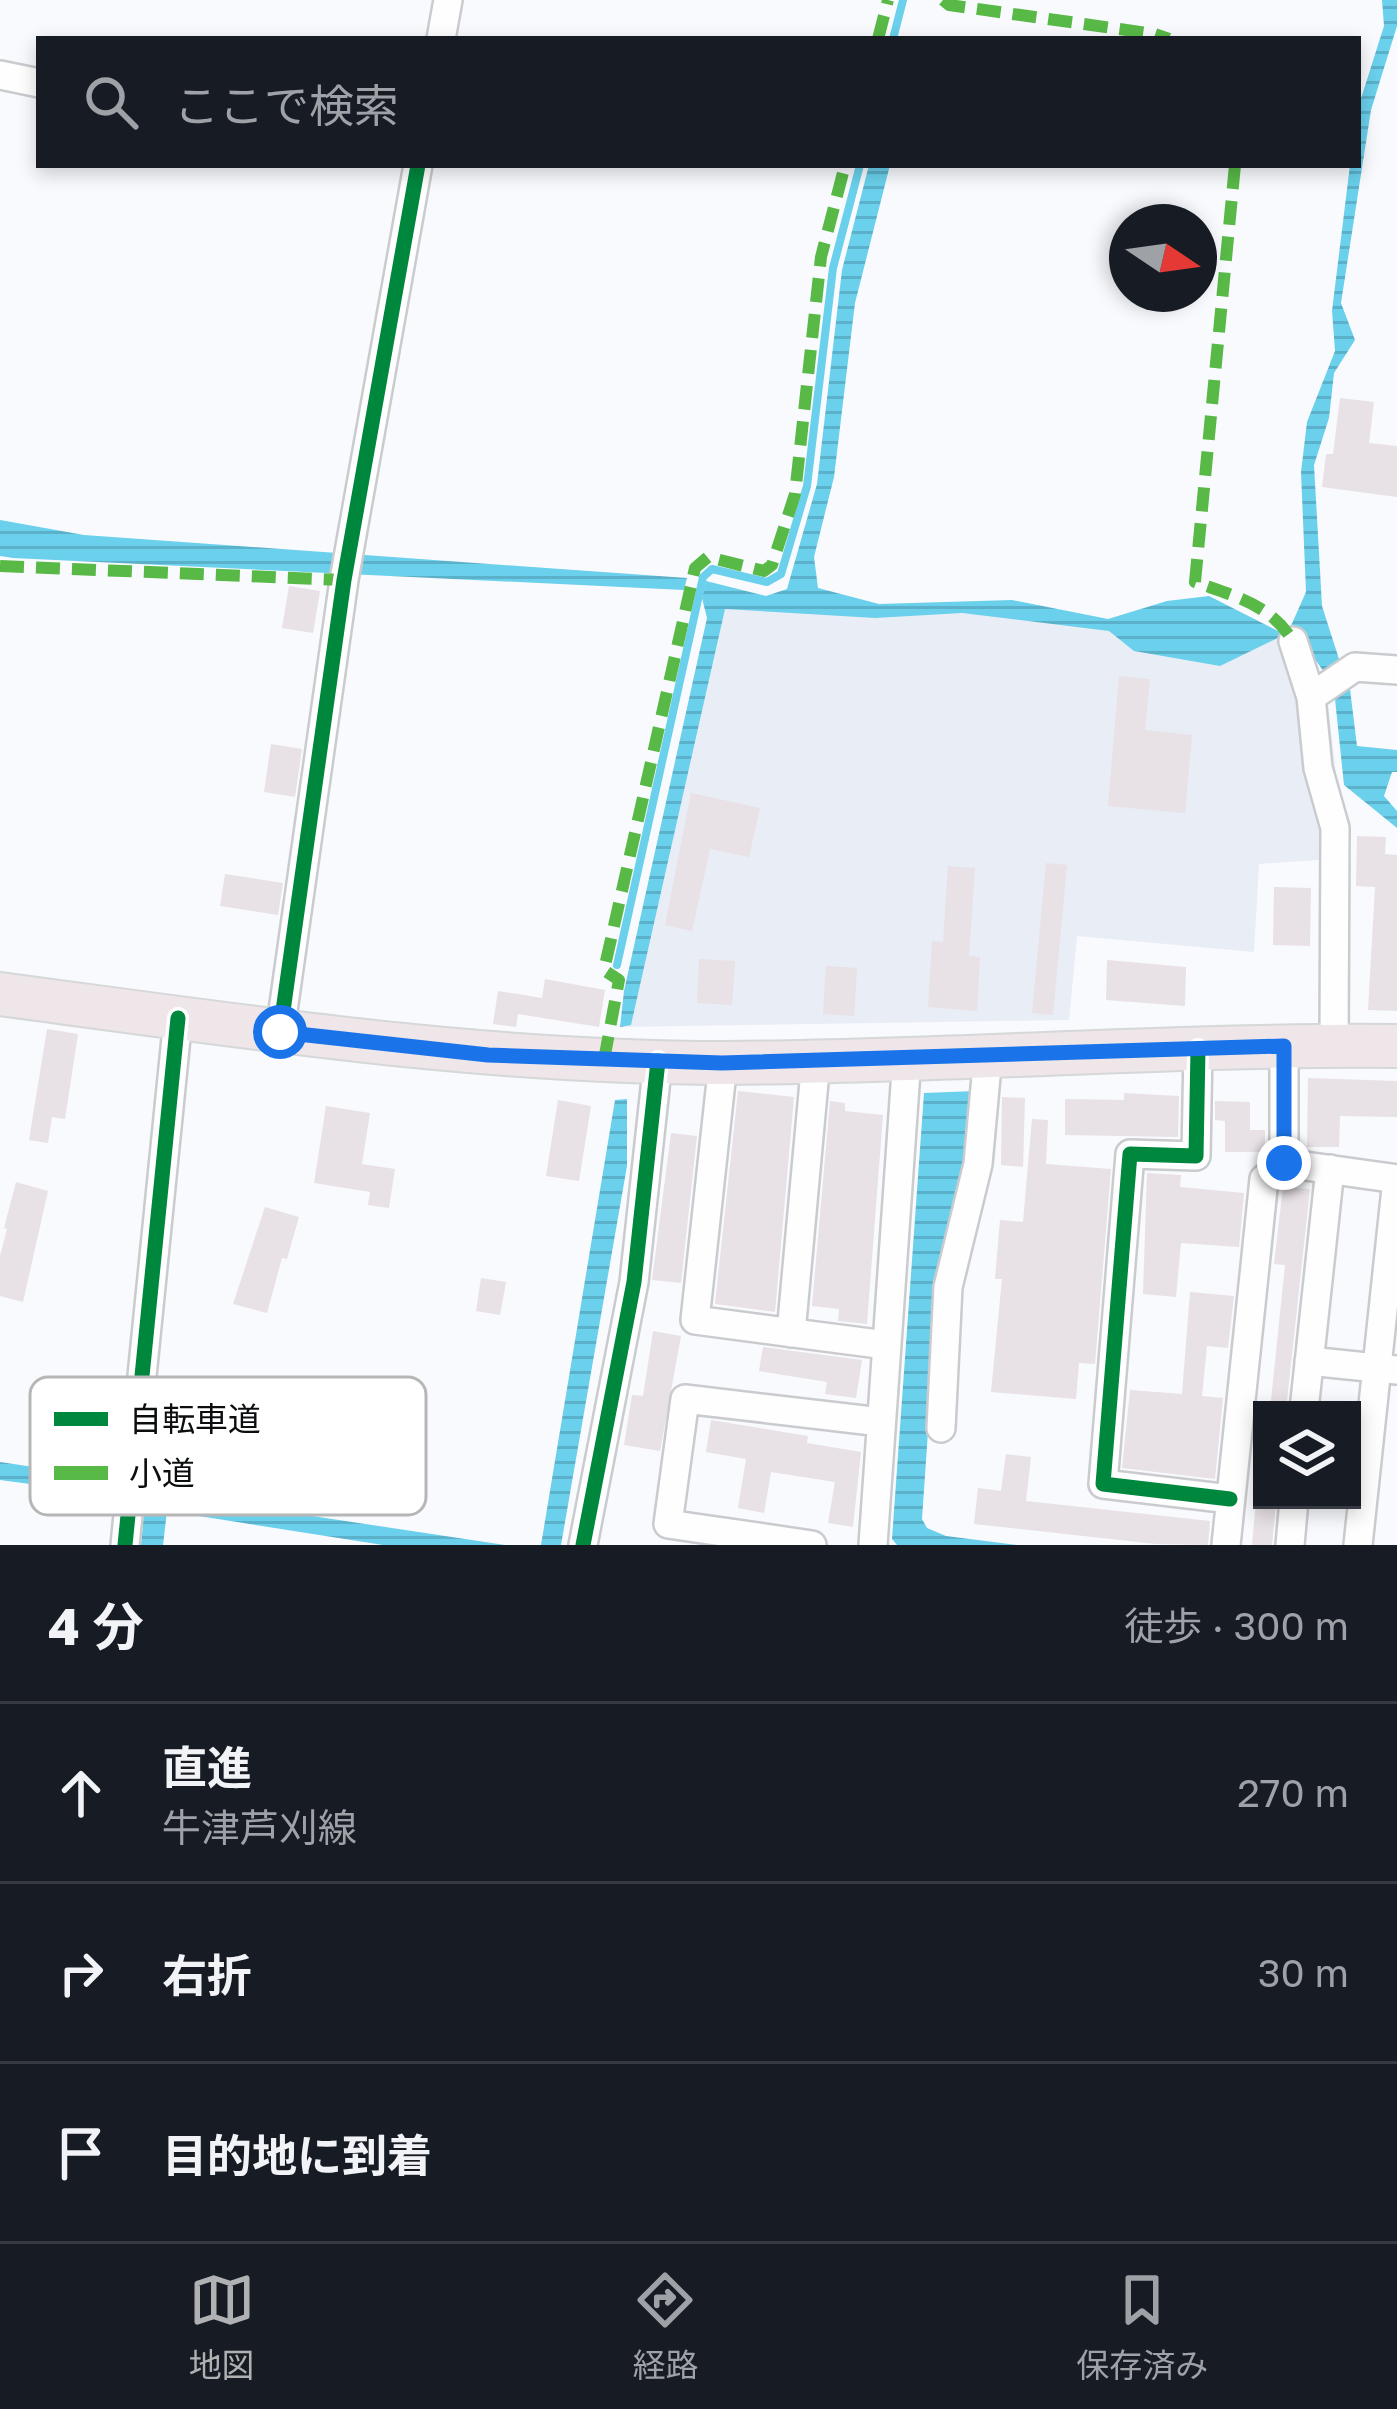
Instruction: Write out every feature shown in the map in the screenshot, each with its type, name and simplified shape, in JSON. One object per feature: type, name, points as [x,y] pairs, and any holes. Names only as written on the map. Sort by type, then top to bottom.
[{"type":"main road","points":[[0,994],[488,1055],[722,1063],[1397,1046]]},
{"type":"street","points":[[442,36],[448,0]]},
{"type":"street","points":[[0,75],[36,82]]},
{"type":"street","points":[[280,1032],[344,580],[417,168]]},
{"type":"street","points":[[1293,641],[1311,697],[1318,768],[1335,828],[1334,1045]]},
{"type":"street","points":[[1311,697],[1354,667],[1397,670]]},
{"type":"street","points":[[142,1377],[178,1018]]},
{"type":"street","points":[[1284,1046],[1284,1163]]},
{"type":"street","points":[[1198,1049],[1196,1156],[1130,1154],[1103,1484],[1230,1499]]},
{"type":"street","points":[[941,1428],[948,1287],[978,1163],[988,1055]]},
{"type":"street","points":[[873,1545],[907,1057]]},
{"type":"street","points":[[790,1333],[816,1060]]},
{"type":"street","points":[[583,1545],[634,1282],[658,1061]]},
{"type":"street","points":[[722,1063],[695,1320],[886,1345]]},
{"type":"street","points":[[1226,1545],[1264,1178],[1284,1163],[1397,1179],[1386,1369],[1358,1545]]},
{"type":"street","points":[[1305,1401],[1330,1169]]},
{"type":"street","points":[[1309,1361],[1386,1369]]},
{"type":"street","points":[[812,1545],[668,1524],[685,1399],[881,1422]]},
{"type":"street","points":[[1290,1545],[1293,1509]]},
{"type":"street","points":[[125,1545],[128,1515]]},
{"type":"shaded area","points":[[720,598],[1293,634],[1327,697],[1346,858],[1259,864],[1254,952],[1077,936],[1069,1020],[620,1027]]},
{"type":"water","points":[[1382,0],[1397,0],[1397,26],[1371,110],[1341,303],[1355,340],[1334,373],[1329,418],[1314,465],[1322,606],[1339,659],[1324,672],[1298,635],[1282,636],[1220,666],[1134,651],[1109,631],[962,613],[875,618],[725,609],[631,1025],[620,1027],[707,618],[702,598],[706,581],[766,596],[787,589],[817,484],[842,270],[868,168],[889,168],[855,303],[834,477],[814,557],[818,588],[879,604],[1012,600],[1108,619],[1167,601],[1209,596],[1278,631],[1290,628],[1306,592],[1301,472],[1307,422],[1335,351],[1332,311],[1350,168],[1361,168],[1361,99],[1384,26]]},
{"type":"water","points":[[0,520],[84,535],[687,578],[684,590],[13,558],[0,556]]},
{"type":"water","points":[[1350,689],[1357,746],[1397,750],[1397,772],[1392,772],[1384,796],[1397,811],[1397,828],[1344,785],[1335,699]]},
{"type":"water","points":[[975,1091],[969,1161],[938,1285],[922,1519],[927,1528],[946,1536],[1017,1545],[897,1545],[892,1539],[924,1093]]},
{"type":"water","points":[[627,1099],[627,1166],[561,1545],[541,1545],[615,1100]]},
{"type":"water","points":[[0,1462],[30,1466],[30,1484],[0,1480]]},
{"type":"water","points":[[144,1515],[167,1515],[163,1545],[141,1545]]},
{"type":"water","points":[[192,1515],[306,1515],[505,1545],[383,1545]]},
{"type":"building","points":[[1340,398],[1374,402],[1369,443],[1397,446],[1397,497],[1322,487],[1326,454],[1333,454]]},
{"type":"building","points":[[289,586],[320,591],[313,633],[282,628]]},
{"type":"building","points":[[1119,676],[1150,679],[1145,730],[1192,735],[1185,813],[1108,806]]},
{"type":"building","points":[[271,744],[302,749],[295,797],[264,792]]},
{"type":"building","points":[[691,793],[760,808],[749,857],[710,849],[692,931],[665,925]]},
{"type":"building","points":[[1357,836],[1386,837],[1385,854],[1397,855],[1397,1011],[1368,1010],[1375,887],[1356,886]]},
{"type":"building","points":[[1046,863],[1067,865],[1053,1015],[1032,1013]]},
{"type":"building","points":[[948,866],[975,868],[969,956],[980,957],[977,1011],[928,1007],[932,941],[943,942]]},
{"type":"building","points":[[225,874],[283,883],[278,915],[220,906]]},
{"type":"building","points":[[1274,887],[1311,888],[1310,946],[1273,945]]},
{"type":"building","points":[[699,959],[735,961],[732,1005],[697,1003]]},
{"type":"building","points":[[1107,960],[1186,967],[1185,1006],[1106,1000]]},
{"type":"building","points":[[826,966],[857,968],[854,1016],[823,1014]]},
{"type":"building","points":[[545,979],[605,990],[599,1027],[518,1014],[516,1027],[493,1024],[498,991],[542,998]]},
{"type":"building","points":[[47,1029],[78,1034],[65,1119],[52,1117],[48,1143],[29,1140]]},
{"type":"building","points":[[1308,1078],[1397,1081],[1397,1117],[1340,1116],[1339,1147],[1307,1147]]},
{"type":"building","points":[[738,1091],[794,1097],[775,1312],[715,1304]]},
{"type":"building","points":[[1124,1093],[1179,1096],[1178,1137],[1065,1135],[1065,1099],[1124,1100]]},
{"type":"building","points":[[1002,1097],[1025,1098],[1023,1167],[1001,1165]]},
{"type":"building","points":[[558,1100],[591,1106],[579,1181],[546,1176]]},
{"type":"building","points":[[830,1101],[845,1103],[845,1111],[883,1115],[867,1324],[838,1321],[839,1309],[812,1306]]},
{"type":"building","points":[[1215,1101],[1250,1102],[1250,1130],[1265,1130],[1265,1152],[1225,1152],[1225,1121],[1215,1120]]},
{"type":"building","points":[[326,1106],[370,1113],[362,1164],[395,1169],[389,1208],[368,1205],[370,1192],[314,1183]]},
{"type":"building","points":[[1032,1119],[1048,1120],[1046,1164],[1111,1169],[1095,1364],[1079,1363],[1076,1399],[991,1392],[1002,1279],[995,1279],[1000,1220],[1023,1222]]},
{"type":"building","points":[[671,1133],[697,1136],[681,1283],[652,1280]]},
{"type":"building","points":[[1147,1173],[1181,1175],[1180,1187],[1244,1193],[1239,1247],[1181,1243],[1176,1297],[1143,1294]]},
{"type":"building","points":[[16,1182],[48,1191],[23,1302],[0,1296],[0,1256]]},
{"type":"building","points":[[1283,1187],[1310,1189],[1287,1401],[1271,1401],[1285,1265],[1274,1264]]},
{"type":"building","points":[[265,1207],[299,1217],[267,1313],[233,1304]]},
{"type":"building","points":[[481,1278],[506,1282],[500,1315],[476,1311]]},
{"type":"building","points":[[1190,1292],[1234,1296],[1228,1348],[1207,1346],[1202,1396],[1223,1398],[1215,1479],[1122,1468],[1130,1390],[1182,1394]]},
{"type":"building","points":[[653,1331],[681,1336],[660,1451],[624,1445],[632,1395],[643,1396]]},
{"type":"building","points":[[763,1347],[862,1360],[856,1398],[825,1394],[827,1382],[759,1371]]},
{"type":"building","points":[[711,1420],[808,1436],[807,1443],[861,1452],[853,1527],[828,1523],[835,1482],[771,1472],[764,1513],[738,1508],[746,1459],[706,1452]]},
{"type":"building","points":[[1006,1454],[1031,1457],[1026,1501],[1210,1521],[1208,1545],[1156,1544],[974,1524],[978,1488],[1001,1491]]},
{"type":"building","points":[[1255,1509],[1275,1509],[1272,1545],[1252,1545]]},
{"type":"waterway","points":[[894,36],[903,0]]},
{"type":"waterway","points":[[617,965],[703,577],[712,569],[767,582],[781,574],[807,486],[833,268],[859,168]]},
{"type":"marked path","points":[[879,36],[888,0]]},
{"type":"marked path","points":[[943,0],[949,5],[1161,36]]},
{"type":"marked path","points":[[604,1060],[619,980],[604,970],[695,568],[708,557],[764,571],[772,565],[795,494],[821,257],[844,168]]},
{"type":"marked path","points":[[1235,168],[1195,582],[1262,610],[1293,641]]},
{"type":"marked path","points":[[0,566],[344,580]]},
{"type":"cycle path","points":[[280,1032],[344,580],[417,168]]},
{"type":"cycle path","points":[[142,1377],[178,1018]]},
{"type":"cycle path","points":[[1198,1049],[1196,1156],[1130,1154],[1103,1484],[1230,1499]]},
{"type":"cycle path","points":[[583,1545],[634,1282],[658,1061]]},
{"type":"cycle path","points":[[125,1545],[128,1515]]},
{"type":"route","points":[[280,1032],[488,1055],[722,1063],[1284,1046],[1284,1163]]}]
